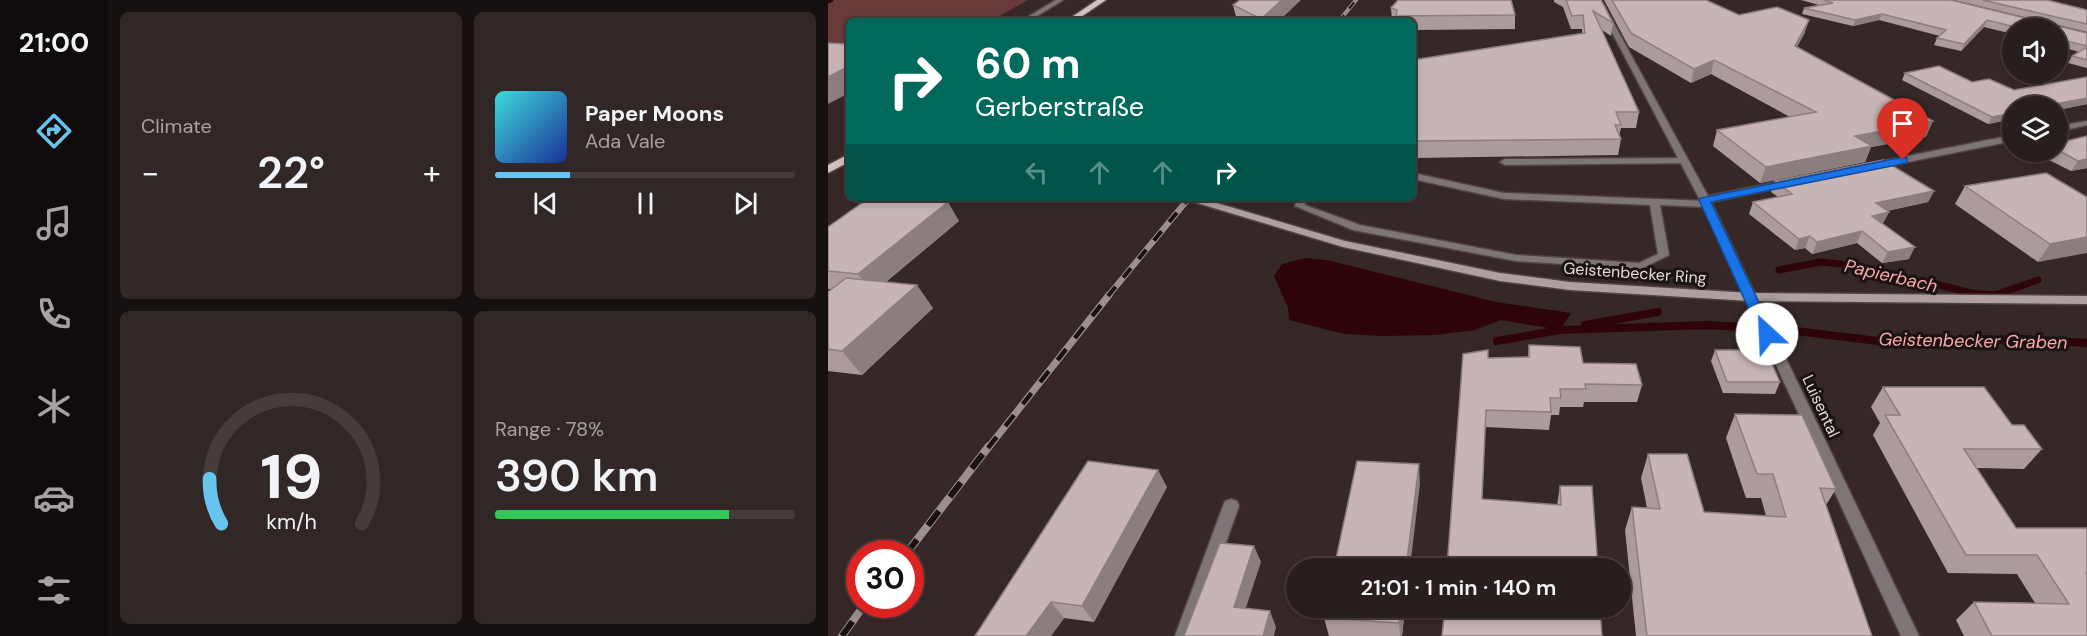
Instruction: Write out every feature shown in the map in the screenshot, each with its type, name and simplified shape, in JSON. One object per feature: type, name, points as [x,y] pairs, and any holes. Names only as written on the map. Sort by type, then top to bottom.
[{"type":"main road","points":[[1075,18],[1102,0]]},
{"type":"main road","points":[[828,170],[846,159]]},
{"type":"main road","name":"Geistenbecker Ring","points":[[1200,201],[1344,244],[1500,277],[1650,292],[1750,297],[2087,300]]},
{"type":"street","points":[[1029,18],[1060,0]]},
{"type":"street","name":"Luisental","points":[[1598,0],[1705,202],[1910,636]]},
{"type":"street","points":[[2068,127],[2087,123]]},
{"type":"street","points":[[1864,168],[2002,140]]},
{"type":"street","points":[[1505,162],[1684,161]]},
{"type":"street","points":[[1416,177],[1504,196],[1654,204],[1705,202],[1796,182]]},
{"type":"street","points":[[1301,201],[1300,206],[1357,228],[1516,258],[1610,266],[1641,266],[1664,255],[1654,204]]},
{"type":"street","points":[[1184,636],[1231,506]]},
{"type":"shaded area","points":[[828,0],[1028,0],[995,18],[846,18],[846,63],[828,62]]},
{"type":"shaded area","points":[[1306,258],[1327,260],[1496,302],[1571,313],[1560,330],[1501,320],[1475,330],[1435,335],[1344,334],[1289,320],[1288,308],[1274,276],[1282,264]]},
{"type":"building","points":[[1240,0],[1282,0],[1262,18],[1233,5]]},
{"type":"building","points":[[1398,0],[1511,0],[1515,15],[1396,16],[1397,10],[1391,8]]},
{"type":"building","points":[[1566,0],[1601,0],[1613,23],[1593,11],[1639,112],[1616,112],[1621,125],[1615,125],[1621,139],[1416,141],[1416,60],[1585,33],[1583,15],[1572,16]]},
{"type":"building","points":[[1612,0],[1706,0],[1739,15],[1777,7],[1809,20],[1795,46],[1933,121],[1855,136],[1872,146],[1766,167],[1717,130],[1816,112],[1714,60],[1694,69],[1631,33]]},
{"type":"building","points":[[1824,0],[1951,0],[2025,18],[2002,18],[2002,24],[1987,20],[1964,44],[1937,38],[1946,30],[1882,14],[1855,20],[1804,8],[1833,3]]},
{"type":"building","points":[[1982,0],[2047,0],[2087,10],[2087,24]]},
{"type":"building","points":[[2068,28],[2087,33],[2087,46],[2068,41]]},
{"type":"building","points":[[828,43],[846,44],[846,68],[828,77]]},
{"type":"building","points":[[2087,47],[2087,60],[2072,56]]},
{"type":"building","points":[[1939,66],[1972,82],[1989,79],[2014,90],[2048,84],[2068,84],[2068,80],[2087,77],[2087,98],[2068,102],[2068,96],[2002,96],[2002,115],[1992,117],[1905,73]]},
{"type":"building","points":[[2087,136],[2087,159],[2078,161],[2068,156],[2068,141]]},
{"type":"building","points":[[1883,160],[1934,191],[1876,203],[1889,212],[1872,216],[1915,247],[1888,252],[1862,231],[1817,242],[1810,236],[1799,239],[1753,202],[1792,194],[1775,181]]},
{"type":"building","points":[[2046,173],[2087,197],[2087,237],[2050,244],[1965,186]]},
{"type":"building","points":[[865,201],[948,202],[858,274],[828,271],[828,227]]},
{"type":"building","points":[[846,278],[917,285],[842,351],[828,349],[828,292]]},
{"type":"building","points":[[1529,345],[1580,347],[1583,363],[1636,364],[1642,385],[1585,384],[1586,389],[1560,389],[1561,398],[1550,398],[1551,412],[1486,410],[1482,499],[1561,505],[1560,486],[1592,486],[1597,558],[1448,558],[1463,354],[1488,350],[1488,358],[1529,357]]},
{"type":"building","points":[[1715,350],[1766,350],[1780,382],[1727,382]]},
{"type":"building","points":[[1883,387],[1984,387],[2012,425],[2024,425],[2042,449],[1964,449],[2016,528],[2087,528],[2087,636],[1992,636],[1974,602],[2069,604],[2037,555],[1966,555],[1885,415],[1900,415]]},
{"type":"building","points":[[1735,414],[1802,415],[1836,489],[1820,488],[1872,636],[1647,636],[1632,507],[1660,509],[1648,454],[1687,454],[1704,512],[1786,517],[1773,474],[1757,474]]},
{"type":"building","points":[[1088,461],[1158,470],[1082,606],[1051,602],[1026,636],[975,636]]},
{"type":"building","points":[[1357,461],[1419,464],[1407,558],[1336,558]]},
{"type":"building","points":[[1220,543],[1254,546],[1234,607],[1270,611],[1263,636],[1184,636]]},
{"type":"building","points":[[1324,618],[1400,618],[1399,623]]},
{"type":"building","points":[[1444,618],[1601,618],[1602,636],[1442,636]]},
{"type":"waterway","name":"Papierbach","points":[[1779,270],[1821,262],[1841,264],[1900,282],[1935,284],[1971,293],[1995,295],[2038,280]]},
{"type":"waterway","name":"Papierbach","points":[[1585,325],[1658,312]]},
{"type":"waterway","name":"Geistenbecker Graben","points":[[1497,341],[1560,330],[1707,325],[1742,327]]},
{"type":"waterway","name":"Geistenbecker Graben","points":[[1787,330],[1895,343],[2021,339],[2087,343]]},
{"type":"railway","points":[[1341,18],[1356,0]]},
{"type":"railway","points":[[1108,296],[1187,201]]},
{"type":"railway","points":[[988,448],[1109,295]]},
{"type":"railway","points":[[917,540],[989,446]]},
{"type":"railway","points":[[842,636],[855,618]]},
{"type":"route","points":[[1767,334],[1705,200],[1903,160]]}]
